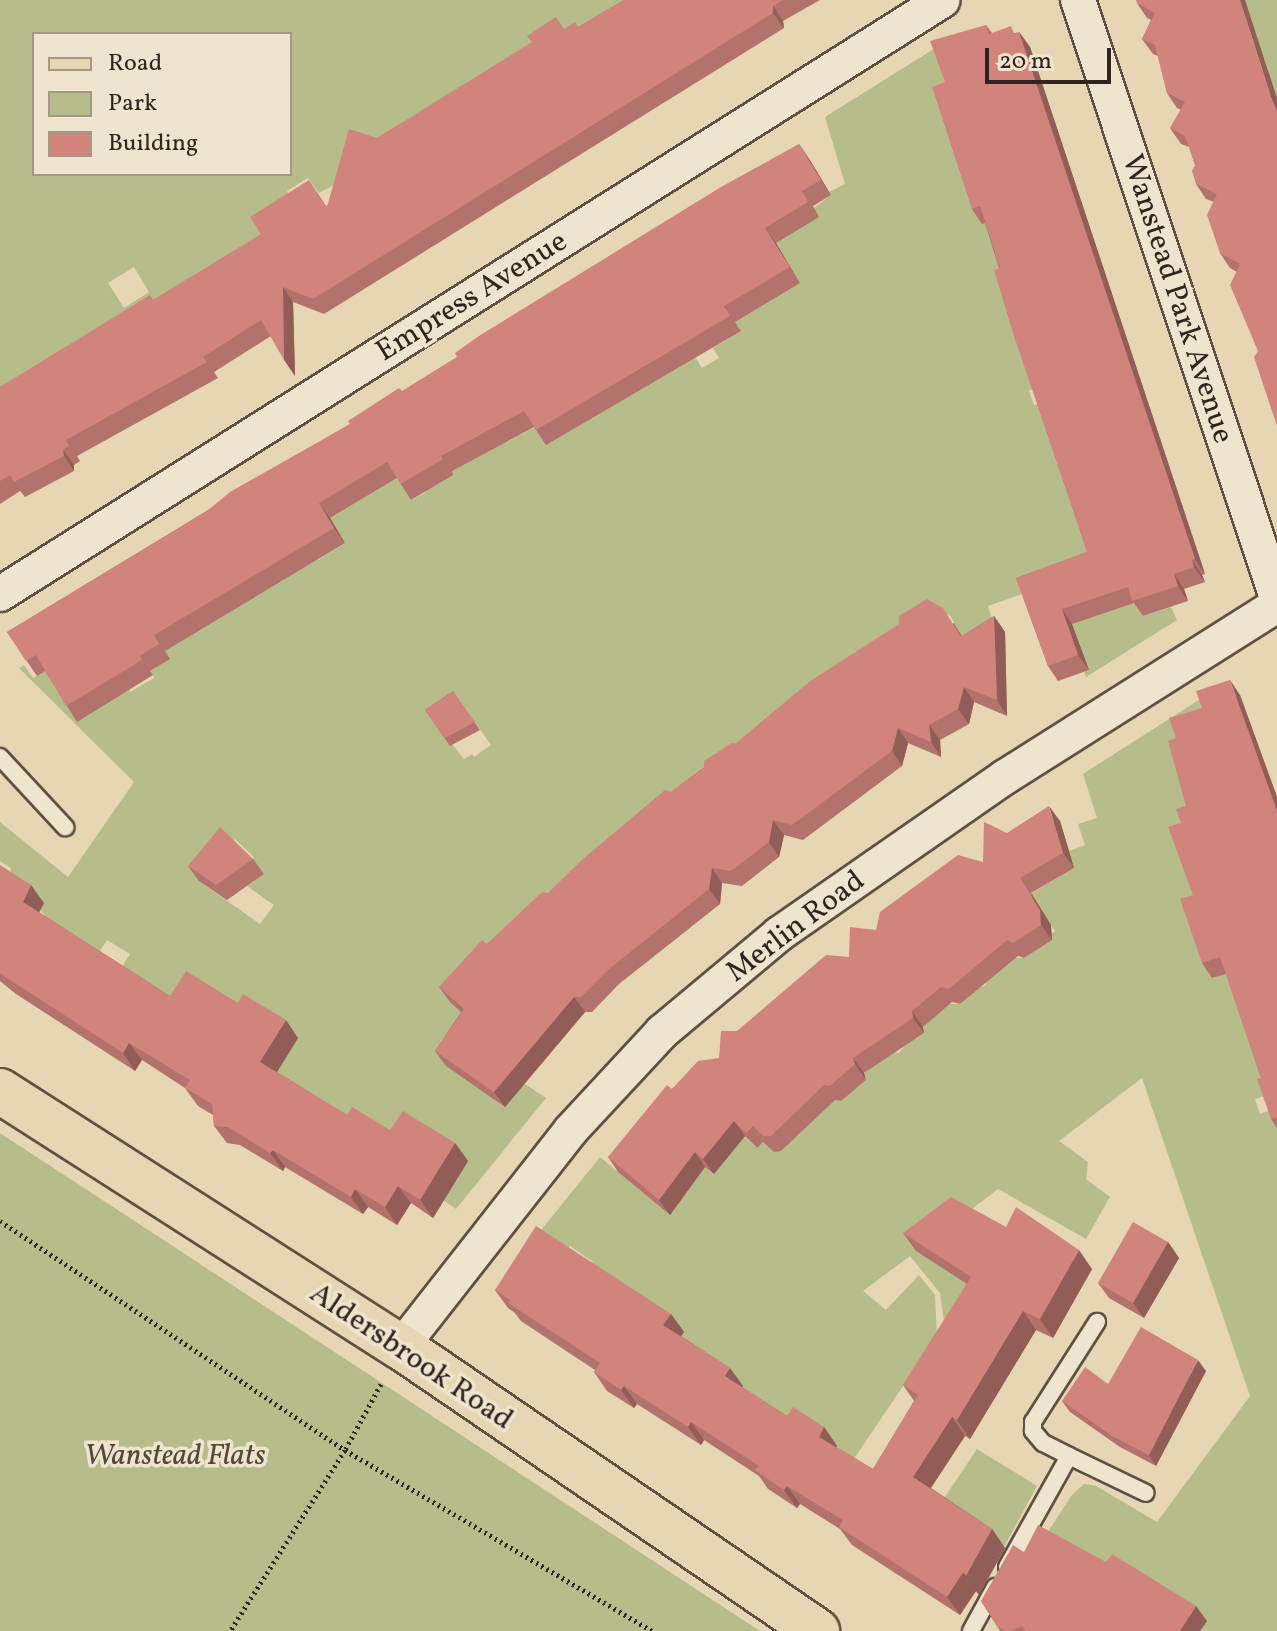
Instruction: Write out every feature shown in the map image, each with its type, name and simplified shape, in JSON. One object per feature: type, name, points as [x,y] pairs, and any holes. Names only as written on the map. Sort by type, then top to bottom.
[{"type":"main road","name":"Aldersbrook Road","points":[[0,1091],[401,1347],[817,1631]]},
{"type":"street","name":"Empress Avenue","points":[[0,594],[943,0]]},
{"type":"street","name":"Wanstead Park Avenue","points":[[1078,0],[1277,598]]},
{"type":"street","name":"Merlin Road","points":[[401,1347],[571,1130],[662,1032],[804,916],[1005,777],[1277,605]]},
{"type":"lane","points":[[0,757],[65,827]]},
{"type":"lane","points":[[1097,1322],[1033,1422],[1033,1431],[1043,1443],[1146,1493]]},
{"type":"lane","points":[[971,1631],[1069,1456]]},
{"type":"path","points":[[0,1221],[345,1450],[652,1631]]},
{"type":"path","points":[[230,1631],[345,1450],[401,1347]]},
{"type":"green space","points":[[0,0],[676,0],[319,193],[308,178],[287,191],[312,230],[298,293],[0,419]],"holes":[[[134,267],[149,292],[124,308],[108,283]]]},
{"type":"green space","points":[[1217,0],[1277,0],[1277,116],[1255,74],[1268,69],[1255,32]]},
{"type":"green space","points":[[937,47],[955,97],[947,117],[982,223],[990,221],[1036,387],[1029,391],[1034,405],[1068,395],[1110,610],[1138,602],[1143,616],[1171,607],[1177,620],[1086,677],[1084,672],[1089,670],[1057,582],[988,606],[997,636],[971,652],[949,614],[943,617],[471,1021],[522,1082],[546,1098],[456,1209],[443,1200],[403,1148],[85,1026],[130,954],[107,940],[96,957],[21,953],[45,915],[8,879],[11,868],[0,861],[0,822],[68,877],[134,782],[19,668],[24,665],[33,678],[46,670],[117,670],[130,692],[154,678],[150,671],[169,659],[164,650],[227,614],[224,609],[279,496],[318,560],[345,543],[330,518],[397,478],[412,500],[426,492],[386,424],[452,471],[494,421],[507,442],[687,344],[702,368],[719,358],[713,348],[740,331],[686,241],[800,283],[774,239],[831,195],[829,192],[845,184],[825,117]],"holes":[[[459,699],[491,745],[474,757],[472,754],[464,759],[431,718]],[[235,839],[254,857],[251,862],[264,874],[247,886],[274,905],[260,924],[199,881]]]},
{"type":"green space","points":[[1230,680],[1235,697],[1203,774],[1185,859],[1212,978],[1231,972],[1277,1092],[1255,1099],[1260,1114],[1273,1109],[1277,1121],[1277,1631],[1200,1631],[1206,1621],[1023,1571],[1071,1496],[1084,1484],[1096,1486],[1157,1522],[1250,1396],[1142,1078],[1059,1141],[1088,1162],[1086,1179],[1110,1197],[1086,1239],[998,1189],[917,1251],[975,1289],[946,1336],[940,1293],[910,1256],[863,1291],[886,1310],[919,1275],[935,1295],[937,1336],[849,1466],[831,1455],[837,1445],[800,1435],[671,1352],[683,1332],[588,1270],[593,1262],[570,1246],[564,1254],[513,1265],[600,1157],[670,1215],[705,1167],[714,1174],[742,1139],[735,1126],[756,1148],[763,1142],[774,1151],[782,1151],[792,1134],[798,1135],[805,1128],[805,1122],[835,1100],[841,1101],[852,1085],[859,1086],[866,1080],[864,1074],[869,1069],[892,1052],[899,1053],[911,1037],[916,1039],[924,1033],[924,968],[950,1004],[960,1004],[968,997],[968,992],[986,985],[986,979],[1015,958],[1024,958],[1055,931],[1031,894],[1073,868],[1069,851],[1085,845],[1078,824],[1097,818],[1083,774]]},
{"type":"green space","name":"Wanstead Flats","points":[[0,1133],[162,1239],[760,1631],[0,1631]]},
{"type":"green space","points":[[977,1449],[1037,1486],[1004,1547],[899,1575],[894,1573]]},
{"type":"building","points":[[624,0],[783,0],[773,6],[773,13],[313,299],[283,287],[284,360],[261,320],[203,357],[207,362],[66,440],[69,446],[63,450],[64,456],[14,482],[10,475],[0,481],[0,387],[150,295],[153,300],[261,234],[250,217],[309,180],[327,207],[349,129],[377,138],[532,42],[527,36],[556,17],[564,29],[575,22],[578,27]]},
{"type":"building","points":[[1136,0],[1240,0],[1277,111],[1277,426],[1254,357],[1258,351],[1230,285],[1240,264],[1220,253],[1207,215],[1217,194],[1196,184],[1192,171],[1195,165],[1185,136],[1170,128],[1185,102],[1167,93],[1155,45],[1142,39],[1155,13]]},
{"type":"building","points":[[986,25],[989,34],[1011,26],[1014,34],[1019,32],[1195,559],[1192,560],[1194,567],[1174,574],[1178,586],[1132,601],[1128,587],[1062,609],[1078,655],[1048,666],[1016,578],[1087,552],[1013,333],[994,270],[1000,268],[980,206],[972,209],[932,87],[945,82],[930,41]]},
{"type":"building","points":[[799,144],[821,180],[802,191],[808,202],[765,228],[790,267],[724,306],[730,316],[536,430],[524,411],[441,456],[443,459],[401,484],[387,462],[319,503],[334,528],[154,635],[159,644],[140,656],[142,660],[66,706],[36,655],[26,661],[7,632],[207,511],[230,492],[350,424],[348,421],[399,388],[402,391],[457,357],[455,353],[479,336],[721,187]]},
{"type":"building","points":[[927,599],[943,608],[961,637],[994,616],[997,700],[964,687],[958,709],[929,725],[931,742],[898,728],[892,751],[792,825],[773,820],[769,842],[731,871],[712,868],[709,889],[609,969],[581,997],[574,997],[494,1092],[435,1051],[464,1009],[439,987],[482,940],[487,944],[542,892],[548,893],[665,790],[671,792],[704,768],[704,761],[735,744],[809,682],[899,624],[899,616]]},
{"type":"building","points":[[1230,680],[1277,811],[1277,1117],[1271,1119],[1257,1079],[1261,1078],[1220,957],[1202,963],[1180,899],[1193,895],[1168,827],[1181,823],[1176,809],[1186,806],[1168,741],[1176,738],[1169,718],[1202,708],[1196,691]]},
{"type":"building","points":[[453,691],[475,722],[445,738],[425,710]]},
{"type":"building","points":[[1049,806],[1063,853],[1020,878],[1040,910],[1041,925],[1013,943],[1007,940],[949,989],[941,987],[912,1011],[913,1018],[853,1058],[855,1064],[830,1086],[824,1085],[771,1136],[763,1136],[753,1126],[746,1133],[734,1121],[703,1159],[695,1152],[659,1200],[608,1157],[667,1085],[672,1089],[698,1061],[719,1058],[721,1031],[737,1031],[826,955],[849,957],[850,927],[876,930],[880,912],[958,855],[983,862],[984,822],[1007,833]]},
{"type":"building","points":[[220,827],[253,859],[216,885],[188,866]]},
{"type":"building","points":[[0,865],[31,885],[23,902],[170,996],[186,971],[238,1003],[243,994],[286,1020],[260,1062],[347,1115],[352,1107],[390,1130],[403,1111],[455,1143],[420,1200],[398,1186],[385,1207],[355,1189],[351,1197],[273,1150],[270,1153],[228,1127],[214,1126],[212,1104],[185,1088],[190,1080],[129,1043],[123,1053],[0,973]]},
{"type":"building","points":[[951,1197],[1006,1227],[1016,1207],[1079,1250],[1040,1319],[1023,1311],[957,1420],[952,1417],[913,1477],[992,1529],[966,1576],[963,1572],[947,1597],[839,1527],[843,1520],[787,1486],[784,1490],[755,1470],[759,1466],[691,1422],[688,1427],[624,1386],[621,1390],[594,1372],[600,1363],[508,1303],[510,1300],[495,1290],[536,1226],[671,1314],[663,1325],[730,1368],[725,1376],[787,1416],[793,1407],[824,1427],[819,1437],[873,1469],[918,1395],[903,1385],[971,1277],[903,1233]]},
{"type":"building","points":[[1133,1222],[1168,1242],[1133,1303],[1098,1283]]},
{"type":"building","points":[[1141,1327],[1198,1360],[1149,1455],[1112,1436],[1062,1401],[1085,1367],[1108,1384]]},
{"type":"building","points":[[1038,1525],[1106,1562],[1112,1554],[1196,1606],[1180,1631],[1025,1631],[1022,1626],[1006,1631],[998,1627],[981,1601],[1013,1545],[1024,1552]]}]
